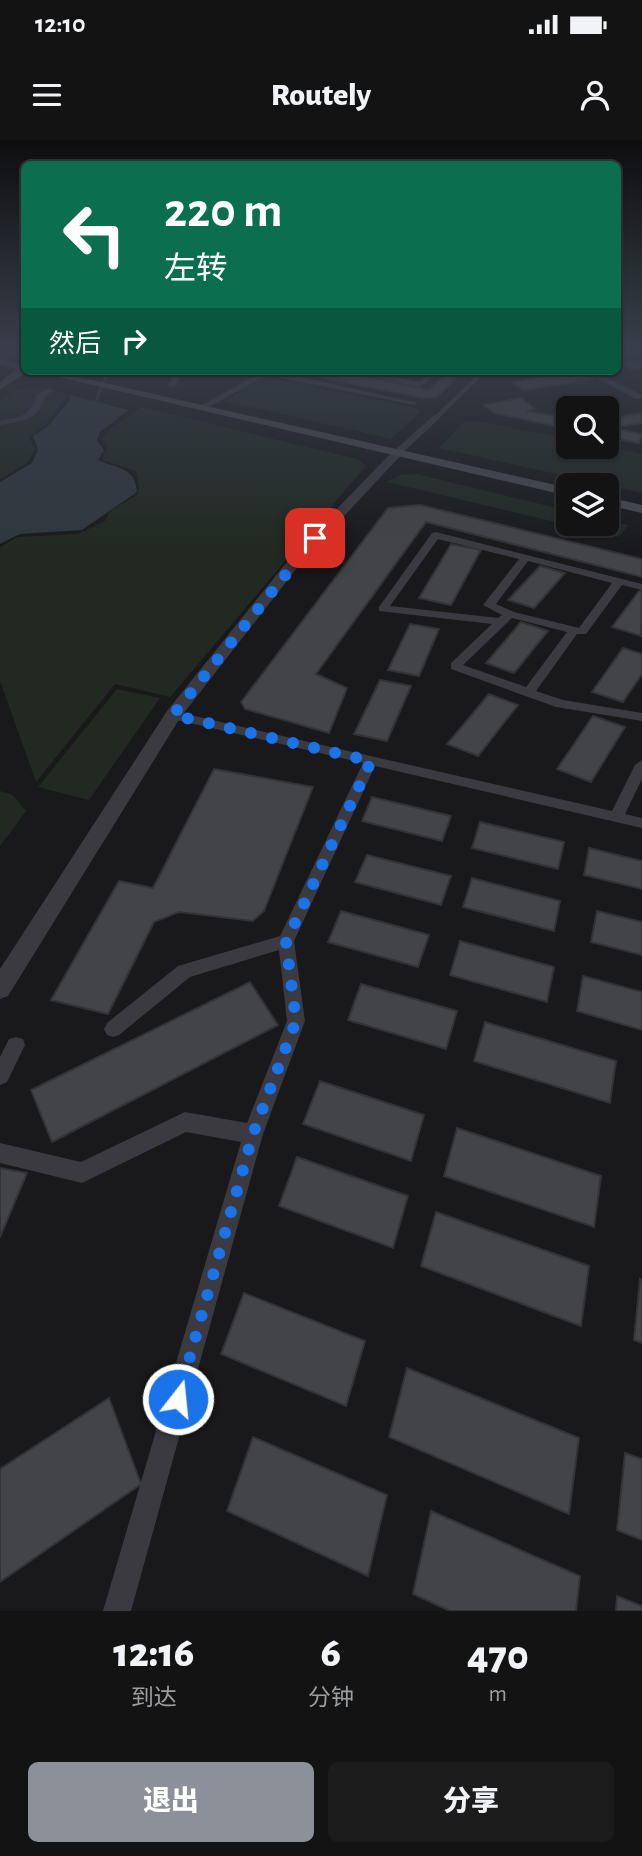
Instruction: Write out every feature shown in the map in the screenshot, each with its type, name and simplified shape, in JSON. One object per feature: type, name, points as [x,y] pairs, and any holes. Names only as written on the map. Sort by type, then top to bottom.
[{"type":"main road","points":[[230,415],[556,489]]},
{"type":"main road","points":[[619,504],[642,509]]},
{"type":"street","points":[[0,429],[29,415]]},
{"type":"street","points":[[0,989],[173,715],[299,556],[397,453],[439,415]]},
{"type":"street","points":[[0,423],[25,418]]},
{"type":"street","points":[[619,581],[582,632],[505,618],[383,609],[436,535],[526,557],[619,581],[642,587]]},
{"type":"street","points":[[505,618],[489,605],[526,557]]},
{"type":"street","points":[[505,618],[455,666],[561,704],[642,717]]},
{"type":"street","points":[[529,692],[574,630]]},
{"type":"street","points":[[173,715],[642,823]]},
{"type":"street","points":[[117,1611],[253,1134],[296,1021],[286,942],[371,761]]},
{"type":"street","points":[[616,817],[642,765]]},
{"type":"street","points":[[113,1029],[184,971],[286,942]]},
{"type":"street","points":[[0,1076],[16,1045]]},
{"type":"street","points":[[0,1153],[82,1173],[185,1122],[253,1134]]},
{"type":"shaded area","points":[[0,415],[54,415],[46,425],[29,437],[35,449],[27,463],[0,480]]},
{"type":"shaded area","points":[[58,415],[122,415],[99,433],[97,441],[104,450],[98,460],[129,473],[136,484],[137,492],[82,530],[20,534],[0,544],[0,482],[32,463],[38,450],[33,436],[47,427]]},
{"type":"shaded area","points":[[130,415],[173,415],[357,459],[366,466],[170,697],[115,684],[36,782],[0,681],[0,547],[18,537],[78,534],[105,521],[110,511],[137,495],[139,488],[136,471],[102,460],[107,447],[102,439],[111,428]]},
{"type":"shaded area","points":[[284,415],[417,415],[391,439]]},
{"type":"shaded area","points":[[465,421],[556,436],[556,459],[619,459],[619,449],[642,454],[642,493],[619,488],[619,473],[556,474],[439,448]]},
{"type":"shaded area","points":[[417,474],[556,508],[556,522],[387,482],[400,475]]},
{"type":"shaded area","points":[[619,523],[628,525],[619,537],[615,536],[619,536]]},
{"type":"shaded area","points":[[117,689],[160,698],[89,800],[38,787]]},
{"type":"shaded area","points":[[0,791],[13,795],[26,811],[0,846]]},
{"type":"building","points":[[502,415],[556,416],[556,426]]},
{"type":"building","points":[[642,415],[642,423],[619,427],[619,417]]},
{"type":"building","points":[[619,430],[642,434],[639,443],[619,439]]},
{"type":"building","points":[[420,505],[642,559],[642,577],[426,522],[316,674],[347,688],[329,733],[245,709],[241,702],[388,508]]},
{"type":"building","points":[[451,544],[481,550],[451,605],[419,598]]},
{"type":"building","points":[[540,566],[565,573],[534,608],[508,600]]},
{"type":"building","points":[[639,591],[642,591],[641,636],[612,627]]},
{"type":"building","points":[[521,622],[548,631],[514,673],[486,663]]},
{"type":"building","points":[[410,624],[439,629],[419,676],[388,670]]},
{"type":"building","points":[[623,648],[642,654],[642,674],[623,702],[592,692]]},
{"type":"building","points":[[380,680],[411,686],[387,741],[354,734]]},
{"type":"building","points":[[489,694],[518,705],[478,756],[447,744]]},
{"type":"building","points":[[593,716],[625,727],[591,782],[557,769]]},
{"type":"building","points":[[214,769],[313,787],[264,911],[253,921],[179,912],[154,922],[108,1014],[51,1000],[119,881],[153,888]]},
{"type":"building","points":[[372,797],[451,816],[442,841],[362,821]]},
{"type":"building","points":[[480,822],[564,842],[558,869],[472,848]]},
{"type":"building","points":[[589,848],[642,861],[642,889],[584,875]]},
{"type":"building","points":[[367,855],[451,876],[441,905],[355,882]]},
{"type":"building","points":[[472,878],[560,901],[554,931],[463,907]]},
{"type":"building","points":[[341,911],[429,935],[418,967],[328,942]]},
{"type":"building","points":[[597,911],[642,922],[642,955],[591,942]]},
{"type":"building","points":[[460,941],[554,967],[547,1002],[450,975]]},
{"type":"building","points":[[583,976],[642,992],[642,1030],[577,1011]]},
{"type":"building","points":[[250,982],[278,1025],[52,1142],[31,1090]]},
{"type":"building","points":[[361,984],[457,1011],[446,1049],[348,1020]]},
{"type":"building","points":[[485,1022],[616,1061],[610,1103],[474,1061]]},
{"type":"building","points":[[320,1081],[424,1115],[411,1161],[303,1124]]},
{"type":"building","points":[[457,1128],[601,1176],[594,1227],[444,1176]]},
{"type":"building","points":[[297,1157],[408,1196],[393,1248],[279,1206]]},
{"type":"building","points":[[0,1168],[27,1173],[0,1237]]},
{"type":"building","points":[[436,1212],[589,1266],[581,1326],[421,1266]]},
{"type":"building","points":[[640,1279],[642,1280],[642,1343],[634,1340]]},
{"type":"building","points":[[244,1293],[365,1341],[346,1406],[221,1354]]},
{"type":"building","points":[[407,1368],[579,1438],[569,1514],[389,1437]]},
{"type":"building","points":[[109,1398],[141,1484],[0,1582],[0,1469]]},
{"type":"building","points":[[253,1437],[387,1495],[368,1576],[227,1511]]},
{"type":"building","points":[[625,1453],[642,1459],[642,1540],[617,1530]]},
{"type":"building","points":[[431,1511],[580,1576],[576,1611],[450,1611],[413,1594]]},
{"type":"building","points":[[617,1596],[642,1606],[642,1611],[616,1611]]},
{"type":"route","points":[[178,1399],[253,1134],[296,1021],[286,942],[371,761],[173,715],[315,538]]}]
